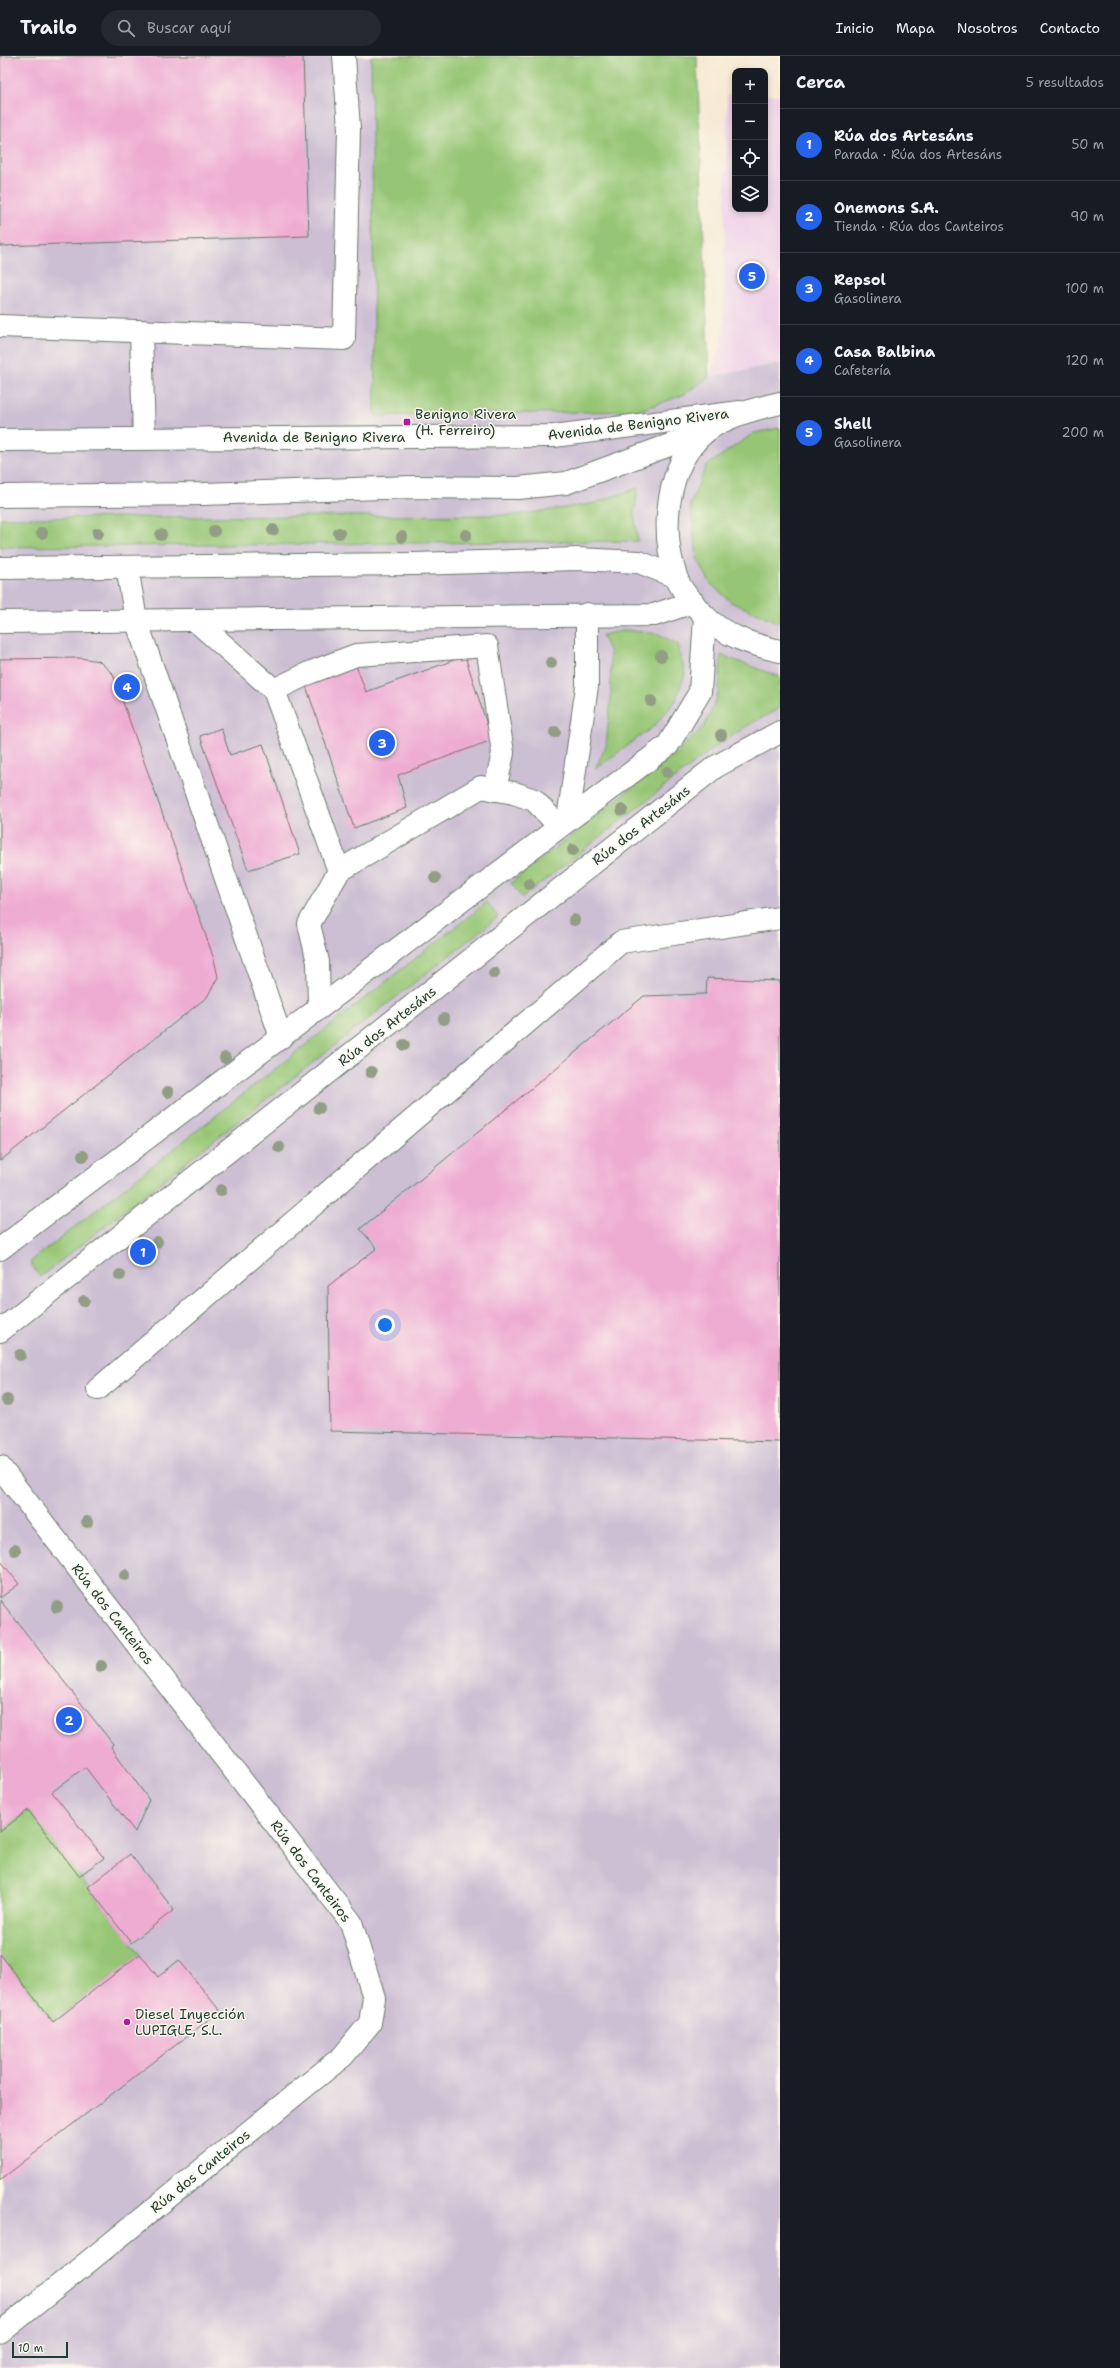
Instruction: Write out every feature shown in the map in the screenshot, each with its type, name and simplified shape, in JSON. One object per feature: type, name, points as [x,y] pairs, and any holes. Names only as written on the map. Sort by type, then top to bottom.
[{"type":"street","points":[[0,326],[344,339],[349,129],[344,56]]},
{"type":"street","points":[[141,331],[144,438]]},
{"type":"street","points":[[747,411],[780,403]]},
{"type":"street","name":"Avenida de Benigno Rivera","points":[[0,440],[554,436],[747,411]]},
{"type":"street","name":"Avenida de Benigno Rivera","points":[[0,496],[204,494],[413,487],[518,488],[566,483],[705,432],[747,411]]},
{"type":"street","points":[[705,432],[680,463],[668,497],[670,548],[676,577],[699,610],[729,634],[759,646],[780,651]]},
{"type":"street","points":[[0,568],[414,564],[576,559],[639,562],[676,577]]},
{"type":"street","points":[[127,567],[136,620],[281,1036]]},
{"type":"street","points":[[0,622],[587,614],[654,615],[699,610]]},
{"type":"street","points":[[0,1249],[668,745],[700,692],[699,610]]},
{"type":"street","points":[[564,822],[587,686],[587,614]]},
{"type":"street","points":[[458,616],[458,649]]},
{"type":"street","points":[[195,620],[274,690],[339,871]]},
{"type":"street","points":[[274,690],[309,673],[356,655],[487,646],[503,753],[495,790]]},
{"type":"street","name":"Rúa dos Artesáns","points":[[0,1331],[715,767],[780,732]]},
{"type":"street","points":[[320,1007],[318,962],[309,924],[339,871],[481,787],[514,793],[534,800],[564,822]]},
{"type":"street","points":[[98,1390],[621,942],[780,918]]},
{"type":"street","name":"Rúa dos Canteiros","points":[[0,1467],[351,1922],[374,1998],[370,2023],[343,2056],[0,2333]]},
{"type":"shaded area","points":[[0,56],[371,56],[376,416],[638,411],[683,395],[709,377],[780,363],[780,2368],[0,2368]]},
{"type":"shaded area","points":[[727,95],[732,95],[732,212],[768,212],[768,95],[780,95],[780,363],[709,377],[723,342]]},
{"type":"green space","points":[[371,56],[697,56],[709,377],[683,395],[638,411],[375,416]]},
{"type":"green space","points":[[780,428],[780,623],[731,602],[711,584],[697,558],[690,505],[706,466],[754,433]]},
{"type":"green space","points":[[638,488],[634,514],[638,541],[0,547],[0,518],[516,515],[591,504]]},
{"type":"green space","points":[[626,630],[658,634],[678,644],[685,674],[675,702],[653,727],[595,769],[606,746],[611,696],[610,653],[602,635]]},
{"type":"green space","points":[[721,655],[780,677],[780,708],[750,724],[715,747],[522,898],[511,883],[676,753],[705,725],[719,692]]},
{"type":"green space","points":[[487,902],[498,917],[40,1277],[30,1262]]},
{"type":"green space","points":[[28,1810],[140,1954],[53,2022],[0,1954],[0,1832]]},
{"type":"building","points":[[0,56],[303,56],[309,236],[0,246]]},
{"type":"building","points":[[465,656],[492,740],[398,775],[407,808],[354,828],[305,683],[355,663],[366,692]]},
{"type":"building","points":[[80,658],[99,661],[113,674],[214,959],[218,977],[207,997],[0,1161],[0,659]]},
{"type":"building","points":[[221,728],[230,755],[263,744],[300,854],[248,870],[200,736]]},
{"type":"building","points":[[707,978],[780,981],[780,1442],[330,1431],[328,1286],[377,1248],[360,1229],[644,996],[706,994]]},
{"type":"building","points":[[0,1560],[19,1584],[0,1598]]},
{"type":"building","points":[[0,1600],[113,1744],[111,1747],[149,1800],[135,1832],[85,1767],[52,1792],[104,1858],[79,1876],[28,1810],[0,1832]]},
{"type":"building","points":[[130,1854],[174,1910],[131,1943],[88,1887]]},
{"type":"building","points":[[0,1954],[53,2022],[140,1954],[158,1977],[179,1960],[220,2011],[0,2180]]},
{"type":"place","name":"Shell","points":[[752,276]]},
{"type":"place","name":"Benigno Rivera (H. Ferreiro)","points":[[407,422]]},
{"type":"place","name":"Casa Balbina","points":[[127,687]]},
{"type":"place","name":"Repsol","points":[[382,743]]},
{"type":"place","name":"Rúa dos Artesáns","points":[[143,1252]]},
{"type":"place","name":"Onemons S.A.","points":[[69,1720]]},
{"type":"place","name":"Diesel Inyección LUPIGLE, S.L.","points":[[127,2022]]}]
